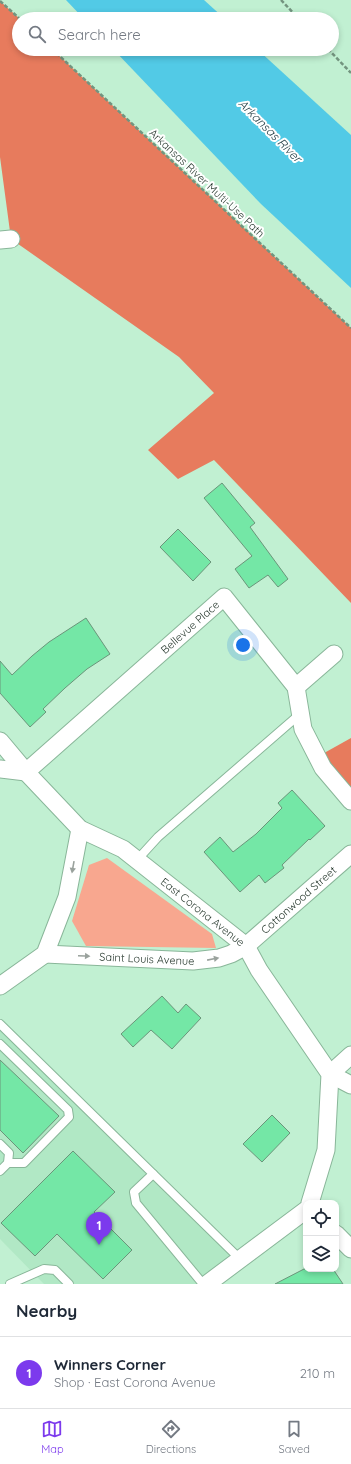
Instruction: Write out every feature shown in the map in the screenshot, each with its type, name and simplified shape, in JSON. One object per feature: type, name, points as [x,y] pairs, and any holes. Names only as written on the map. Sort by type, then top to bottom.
[{"type":"street","name":"Bellevue Place","points":[[26,772],[224,597],[296,687],[303,729],[323,768],[351,801]]},
{"type":"street","points":[[296,687],[334,654]]},
{"type":"street","name":"East Corona Avenue","points":[[0,742],[80,829],[122,849],[246,946],[259,970],[330,1074]]},
{"type":"street","points":[[0,769],[26,772]]},
{"type":"street","points":[[0,986],[44,954],[67,897],[80,829]]},
{"type":"street","name":"Cottonwood Street","points":[[246,946],[351,854]]},
{"type":"street","name":"Saint Louis Avenue","points":[[44,954],[193,961],[219,958],[231,954],[246,946]]},
{"type":"street","points":[[311,1200],[326,1150],[330,1074],[351,1055]]},
{"type":"street","points":[[330,1074],[351,1085]]},
{"type":"street","points":[[207,1284],[303,1212]]},
{"type":"street","points":[[338,1236],[351,1248]]},
{"type":"lane","points":[[137,860],[158,837],[301,714]]},
{"type":"lane","points":[[0,1024],[240,1259]]},
{"type":"lane","points":[[0,1044],[68,1110],[69,1117],[24,1163],[8,1164],[0,1171]]},
{"type":"lane","points":[[0,1144],[9,1153],[8,1164]]},
{"type":"lane","points":[[153,1174],[134,1192],[136,1203],[203,1284]]},
{"type":"lane","points":[[10,1284],[44,1269],[55,1270],[69,1284]]},
{"type":"path","points":[[281,0],[292,12]]},
{"type":"path","points":[[0,1],[12,12]]},
{"type":"path","name":"Arkansas River Multi-Use Path","points":[[60,56],[351,328]]},
{"type":"path","points":[[335,56],[351,73]]},
{"type":"shaded area","points":[[0,1],[12,12],[12,56],[60,56],[351,328],[351,603],[214,460],[178,479],[148,450],[214,393],[179,357],[11,239],[0,157]]},
{"type":"shaded area","points":[[351,738],[351,801],[317,757]]},
{"type":"shaded area","points":[[107,858],[212,934],[216,948],[86,946],[72,921],[89,865]]},
{"type":"shaded area","points":[[0,1024],[240,1259],[207,1284],[44,1284],[0,1239]]},
{"type":"water","points":[[66,0],[204,0],[217,12],[77,12]]},
{"type":"water","name":"Arkansas River","points":[[120,56],[265,56],[351,135],[351,288],[261,204]]},
{"type":"building","points":[[222,483],[255,523],[250,527],[288,579],[278,587],[268,575],[249,588],[235,569],[252,556],[204,498]]},
{"type":"building","points":[[178,529],[211,562],[193,581],[160,547]]},
{"type":"building","points":[[86,618],[110,654],[87,669],[65,688],[43,709],[46,712],[30,727],[0,693],[0,661],[12,675],[49,642]]},
{"type":"building","points":[[292,790],[325,826],[282,865],[284,868],[265,883],[259,875],[240,892],[204,852],[220,837],[233,852],[256,834],[282,808],[278,803]]},
{"type":"building","points":[[162,996],[178,1013],[186,1004],[201,1018],[172,1049],[151,1030],[133,1047],[121,1034]]},
{"type":"building","points":[[0,1060],[59,1116],[23,1153],[0,1130]]},
{"type":"building","points":[[272,1115],[290,1133],[262,1162],[243,1144]]},
{"type":"building","points":[[73,1151],[115,1192],[94,1212],[132,1250],[103,1279],[57,1234],[35,1256],[1,1223]]},
{"type":"building","points":[[303,1270],[303,1272],[335,1272],[343,1284],[275,1284]]},
{"type":"place","name":"Winners Corner","points":[[99,1245]]}]
